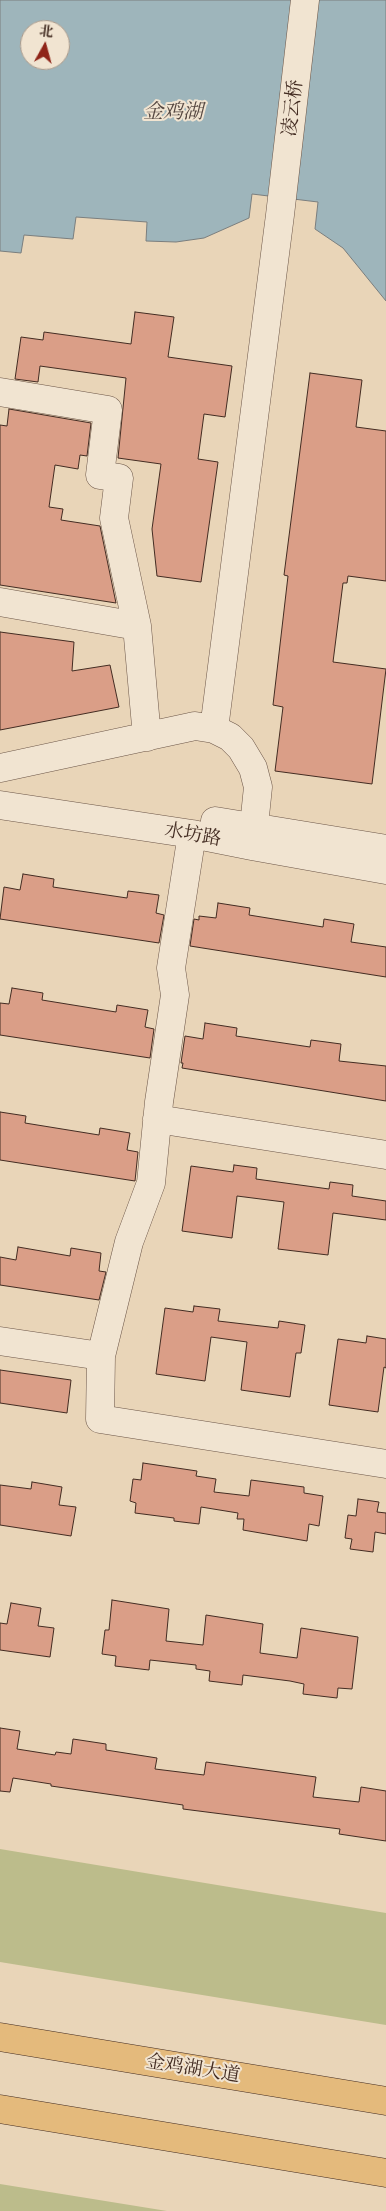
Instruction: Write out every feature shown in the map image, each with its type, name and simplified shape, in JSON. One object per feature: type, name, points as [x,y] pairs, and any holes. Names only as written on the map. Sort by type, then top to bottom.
[{"type":"main road","name":"金鸡湖大道","points":[[0,2037],[386,2101]]},
{"type":"main road","points":[[0,2109],[386,2173]]},
{"type":"street","name":"凌云桥","points":[[214,729],[280,215],[305,0]]},
{"type":"street","points":[[0,392],[108,410],[100,475],[119,478],[114,518],[137,626],[147,737]]},
{"type":"street","points":[[0,602],[137,626]]},
{"type":"street","points":[[0,768],[195,726],[214,729],[230,736],[241,748],[253,768],[258,787],[253,837]]},
{"type":"street","name":"水坊路","points":[[0,789],[253,837],[386,870]]},
{"type":"street","name":"水坊路","points":[[0,805],[192,834],[253,837],[386,849]]},
{"type":"street","points":[[192,834],[171,968],[176,995],[157,1118],[150,1182],[129,1242],[101,1356],[100,1419],[386,1464]]},
{"type":"street","points":[[157,1118],[386,1156]]},
{"type":"street","points":[[0,1341],[101,1356]]},
{"type":"green space","points":[[0,1849],[386,1913],[386,2025],[0,1962]]},
{"type":"green space","points":[[0,2184],[167,2211],[0,2211]]},
{"type":"water","name":"金鸡湖","points":[[0,0],[386,0],[386,301],[343,248],[315,229],[318,202],[252,194],[249,218],[204,238],[176,242],[146,241],[147,222],[76,217],[73,239],[24,235],[21,253],[0,251]]},
{"type":"building","points":[[135,312],[174,317],[168,357],[232,366],[225,417],[204,414],[198,459],[218,462],[201,582],[157,576],[152,529],[161,464],[118,458],[126,378],[40,366],[38,382],[15,379],[21,337],[43,340],[44,332],[131,344]]},
{"type":"building","points":[[310,373],[362,380],[356,427],[386,431],[386,581],[348,576],[347,583],[343,583],[333,662],[386,669],[372,784],[275,771],[283,707],[273,705],[288,576],[284,575]]},
{"type":"building","points":[[9,409],[91,423],[87,456],[80,455],[78,469],[55,465],[49,507],[63,509],[61,520],[100,526],[116,603],[0,585],[0,425],[7,426]]},
{"type":"building","points":[[0,632],[74,642],[72,671],[110,665],[119,707],[0,730]]},
{"type":"building","points":[[23,874],[54,879],[53,887],[127,898],[128,891],[159,895],[156,913],[164,915],[159,943],[0,919],[4,887],[20,890]]},
{"type":"building","points":[[218,903],[250,908],[249,915],[323,927],[324,919],[354,924],[351,942],[386,947],[386,977],[190,946],[194,919],[199,920],[199,916],[216,918]]},
{"type":"building","points":[[12,988],[43,993],[42,1000],[116,1012],[117,1005],[148,1010],[145,1027],[154,1029],[150,1058],[0,1035],[0,1003],[9,1004]]},
{"type":"building","points":[[205,1023],[237,1028],[236,1036],[310,1047],[311,1040],[341,1044],[339,1061],[386,1066],[386,1101],[182,1068],[185,1036],[203,1039]]},
{"type":"building","points":[[0,1112],[26,1116],[25,1123],[99,1135],[100,1128],[130,1133],[127,1150],[138,1152],[135,1181],[0,1160]]},
{"type":"building","points":[[234,1165],[257,1168],[256,1179],[329,1189],[330,1182],[353,1185],[352,1196],[386,1201],[386,1220],[333,1213],[328,1255],[278,1249],[284,1202],[237,1196],[232,1238],[182,1231],[191,1166],[233,1172]]},
{"type":"building","points":[[18,1247],[70,1256],[71,1248],[101,1253],[99,1271],[106,1272],[99,1300],[0,1285],[0,1257],[16,1260]]},
{"type":"building","points":[[194,1306],[220,1309],[218,1321],[278,1328],[279,1321],[305,1325],[301,1353],[296,1353],[290,1397],[241,1390],[247,1342],[211,1337],[205,1381],[156,1374],[165,1308],[193,1312]]},
{"type":"building","points":[[367,1336],[386,1339],[386,1368],[384,1367],[378,1412],[329,1405],[338,1339],[366,1343]]},
{"type":"building","points":[[0,1370],[71,1380],[67,1413],[0,1403]]},
{"type":"building","points":[[143,1463],[197,1471],[196,1476],[216,1479],[214,1492],[249,1496],[251,1480],[304,1487],[304,1493],[323,1496],[319,1526],[309,1524],[307,1541],[243,1530],[244,1519],[237,1519],[238,1513],[201,1507],[199,1524],[174,1521],[174,1518],[135,1513],[136,1503],[130,1501],[133,1479],[141,1480]]},
{"type":"building","points":[[32,1482],[62,1487],[59,1505],[76,1507],[71,1536],[0,1525],[0,1485],[31,1489]]},
{"type":"building","points":[[358,1499],[379,1502],[377,1512],[386,1513],[386,1534],[375,1532],[373,1552],[350,1549],[352,1539],[345,1538],[348,1515],[356,1516]]},
{"type":"building","points":[[112,1600],[169,1609],[166,1641],[203,1645],[206,1615],[263,1624],[260,1653],[297,1658],[301,1628],[358,1637],[352,1689],[338,1688],[337,1698],[303,1694],[304,1684],[290,1681],[243,1675],[242,1685],[209,1681],[210,1671],[196,1669],[196,1665],[150,1660],[149,1670],[115,1666],[116,1656],[102,1654],[105,1630],[109,1630]]},
{"type":"building","points":[[11,1603],[41,1608],[38,1626],[54,1628],[50,1657],[0,1650],[0,1623],[7,1624]]},
{"type":"building","points":[[0,1728],[20,1731],[17,1749],[55,1755],[56,1752],[71,1754],[73,1739],[106,1744],[106,1750],[157,1758],[155,1769],[204,1775],[206,1762],[316,1777],[313,1797],[359,1802],[361,1787],[386,1791],[386,1841],[339,1834],[340,1829],[183,1809],[183,1805],[51,1786],[51,1784],[13,1778],[10,1792],[0,1791]]}]
